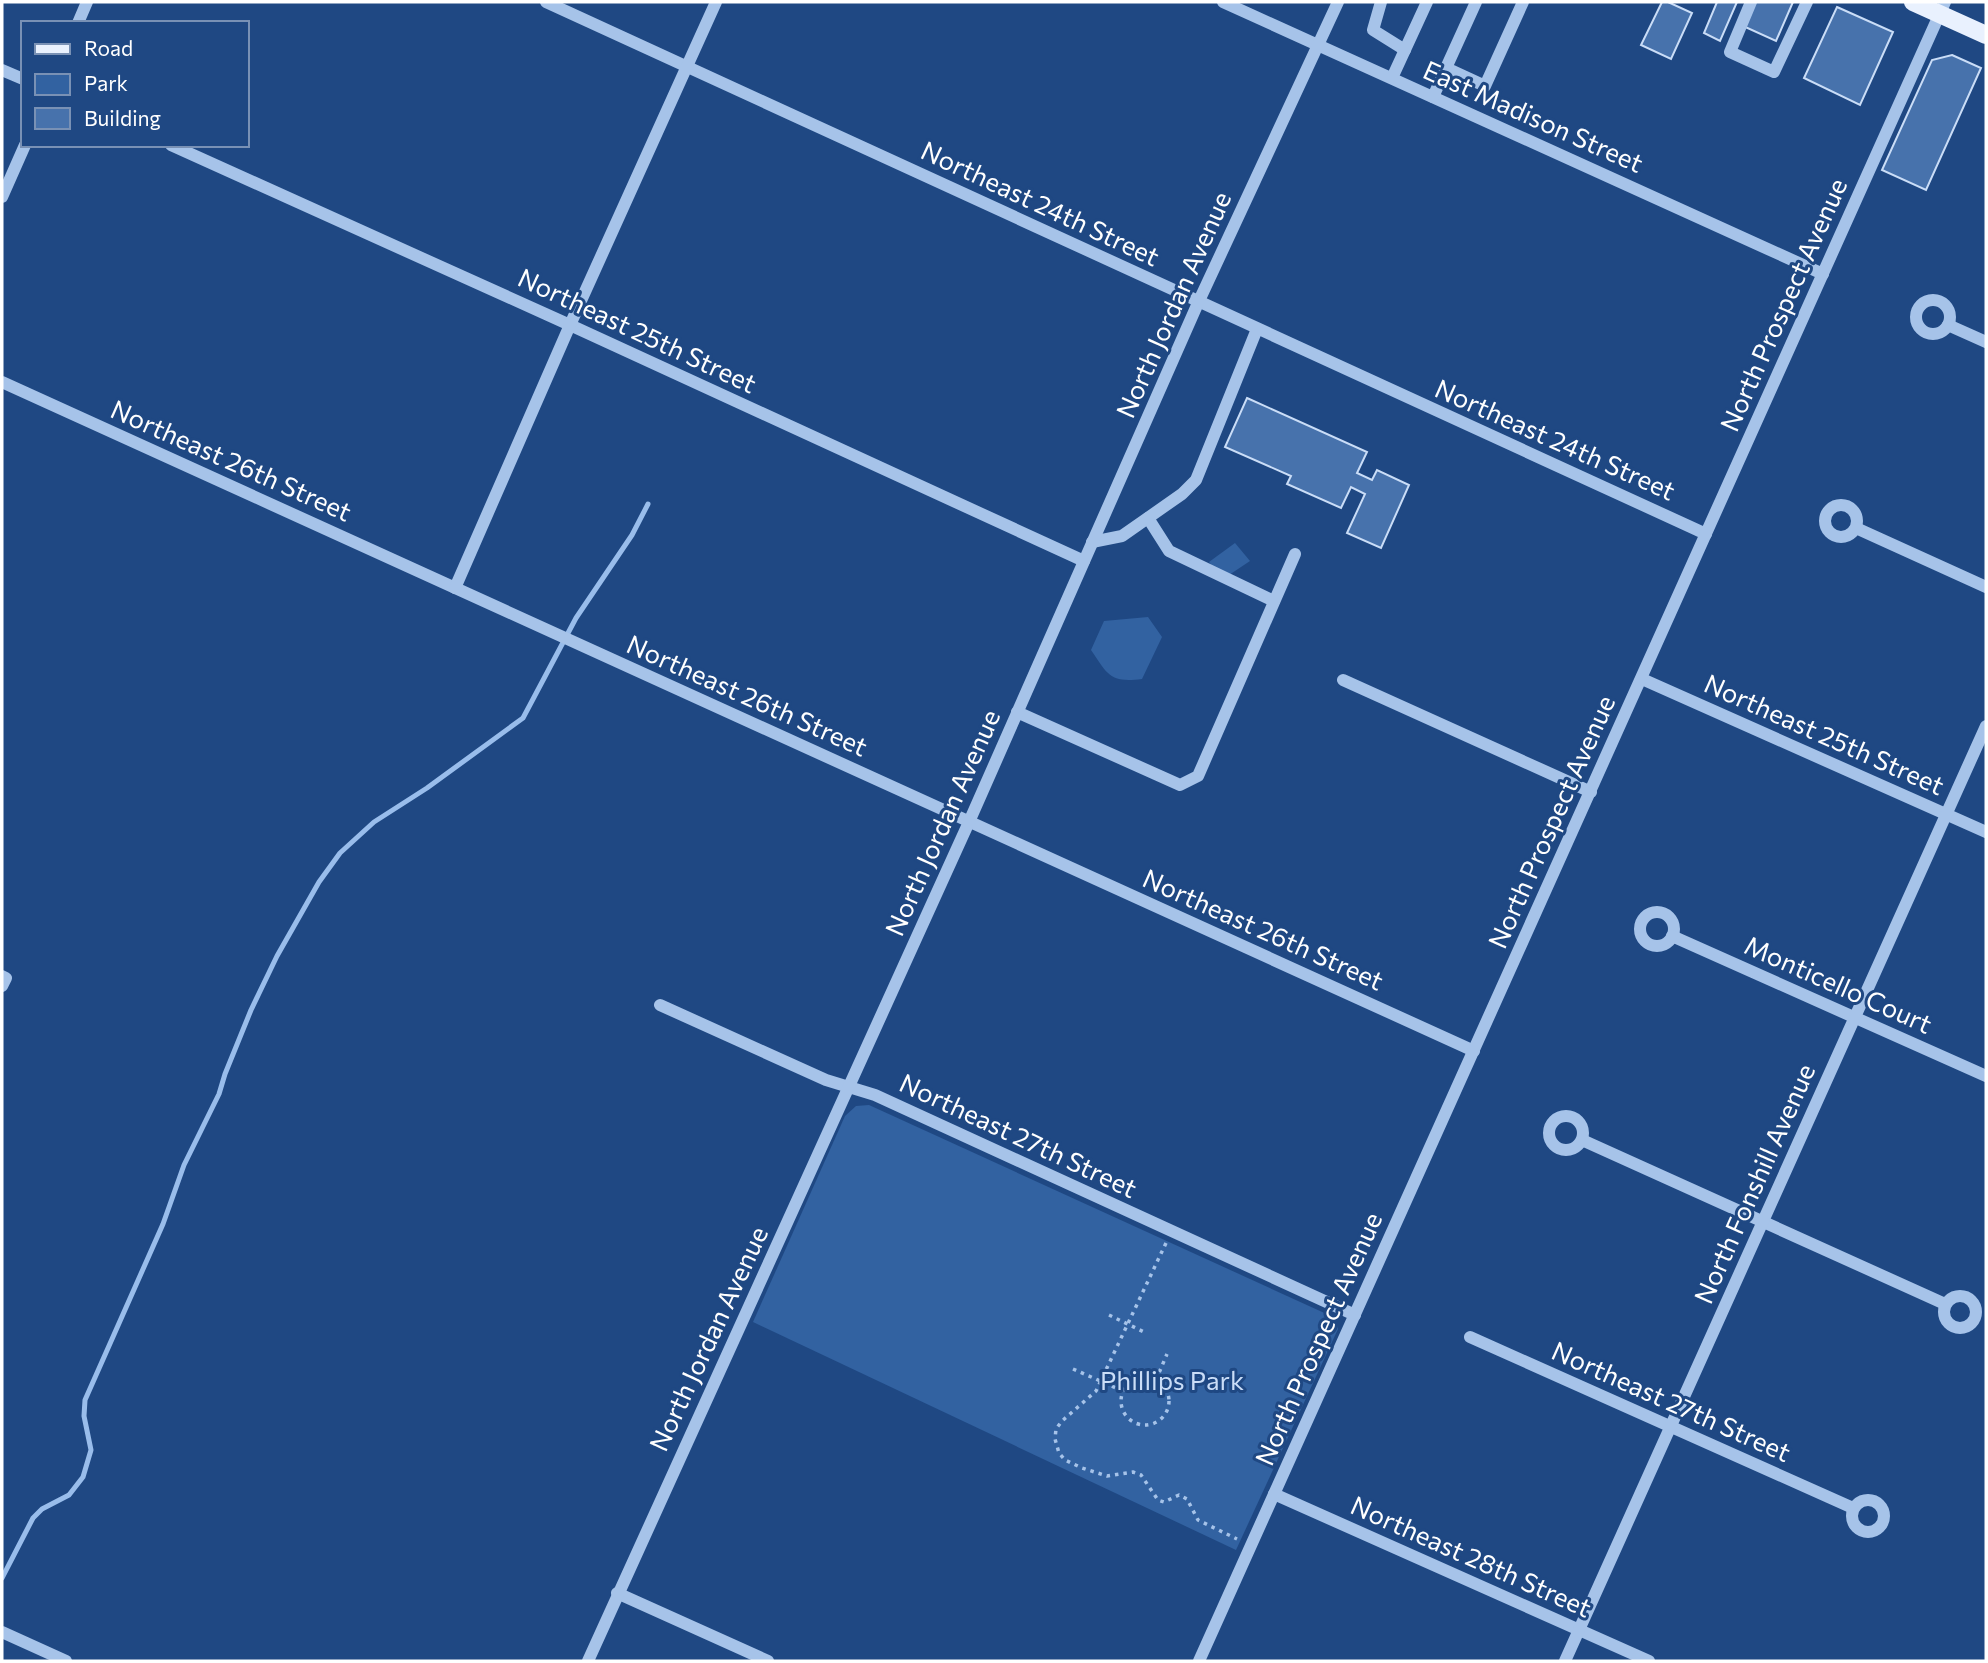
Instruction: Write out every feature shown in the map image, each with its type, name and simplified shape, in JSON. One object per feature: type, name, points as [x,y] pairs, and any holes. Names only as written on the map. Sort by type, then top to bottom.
[{"type":"main road","points":[[1913,2],[1942,8],[1986,35]]},
{"type":"street","points":[[79,21],[87,2]]},
{"type":"street","name":"Northeast 24th Street","points":[[545,2],[688,65],[1198,303],[1706,534]]},
{"type":"street","points":[[455,588],[716,2]]},
{"type":"street","name":"East Madison Street","points":[[1223,2],[1823,274]]},
{"type":"street","name":"North Jordan Avenue","points":[[587,1661],[969,821],[1198,303],[1338,2]]},
{"type":"street","points":[[1381,2],[1373,30],[1405,50]]},
{"type":"street","points":[[1392,78],[1427,2]]},
{"type":"street","points":[[1433,97],[1476,2]]},
{"type":"street","points":[[1446,68],[1485,86],[1523,2]]},
{"type":"street","points":[[1751,2],[1730,52],[1774,72],[1807,2]]},
{"type":"street","name":"North Prospect Avenue","points":[[1199,1661],[1643,679],[1942,8]]},
{"type":"street","points":[[2,70],[21,78]]},
{"type":"street","points":[[2,197],[24,147]]},
{"type":"street","name":"Northeast 25th Street","points":[[175,147],[1084,561]]},
{"type":"street","points":[[1948,325],[1986,342]]},
{"type":"street","points":[[1092,542],[1122,536],[1182,494],[1196,480],[1256,329]]},
{"type":"street","name":"Northeast 26th Street","points":[[2,382],[1474,1051]]},
{"type":"street","points":[[1148,518],[1169,551],[1274,601]]},
{"type":"street","points":[[1856,528],[1986,587]]},
{"type":"street","points":[[1017,712],[1180,785],[1198,776],[1295,554]]},
{"type":"street","name":"Northeast 25th Street","points":[[1643,679],[1986,832]]},
{"type":"street","points":[[1343,680],[1591,792]]},
{"type":"street","name":"North Fonshill Avenue","points":[[1565,1661],[1986,726]]},
{"type":"street","name":"Monticello Court","points":[[1672,936],[1986,1076]]},
{"type":"street","points":[[2,976],[6,978],[2,986]]},
{"type":"street","name":"Northeast 27th Street","points":[[660,1005],[826,1080],[875,1095],[1355,1315]]},
{"type":"street","points":[[1582,1140],[1945,1304]]},
{"type":"street","name":"Northeast 27th Street","points":[[1470,1337],[1853,1508]]},
{"type":"street","name":"Northeast 28th Street","points":[[1274,1494],[1650,1661]]},
{"type":"street","points":[[617,1593],[768,1661]]},
{"type":"street","points":[[2,1632],[66,1661]]},
{"type":"path","points":[[1171,1231],[1092,1398],[1062,1421],[1056,1429],[1055,1439],[1059,1453],[1065,1460],[1107,1476],[1133,1472],[1141,1475],[1158,1500],[1164,1502],[1179,1496],[1187,1499],[1198,1520],[1251,1545]]},
{"type":"path","points":[[1109,1314],[1146,1333]]},
{"type":"path","points":[[1156,1380],[1167,1354]]},
{"type":"path","points":[[1073,1369],[1123,1391]]},
{"type":"path","points":[[1142,1377],[1156,1380],[1164,1386],[1169,1401],[1164,1416],[1151,1425],[1142,1426],[1128,1419],[1121,1406],[1123,1391],[1134,1379],[1142,1377]]},
{"type":"green space","points":[[1235,543],[1250,561],[1223,579],[1209,562]]},
{"type":"green space","points":[[1148,617],[1162,637],[1142,679],[1116,678],[1106,671],[1091,650],[1104,621]]},
{"type":"green space","name":"Phillips Park","points":[[869,1105],[1331,1316],[1336,1321],[1338,1329],[1236,1550],[753,1322],[845,1116],[856,1106]]},
{"type":"building","points":[[1662,2],[1692,13],[1671,59],[1641,45]]},
{"type":"building","points":[[1717,2],[1737,2],[1720,41],[1704,33]]},
{"type":"building","points":[[1754,2],[1793,2],[1776,41],[1743,26]]},
{"type":"building","points":[[1837,7],[1893,32],[1860,105],[1804,78]]},
{"type":"building","points":[[1952,55],[1981,68],[1926,190],[1882,170],[1932,60]]},
{"type":"building","points":[[1247,398],[1367,452],[1357,473],[1372,480],[1377,470],[1409,485],[1381,548],[1347,533],[1365,494],[1351,487],[1341,508],[1287,484],[1291,476],[1225,447]]},
{"type":"waterway","points":[[2,1578],[33,1518],[42,1509],[69,1495],[83,1477],[91,1450],[84,1416],[85,1400],[163,1224],[184,1165],[219,1094],[251,1010],[277,956],[319,882],[340,853],[374,822],[427,788],[523,718],[576,618],[632,535],[648,504]]}]
